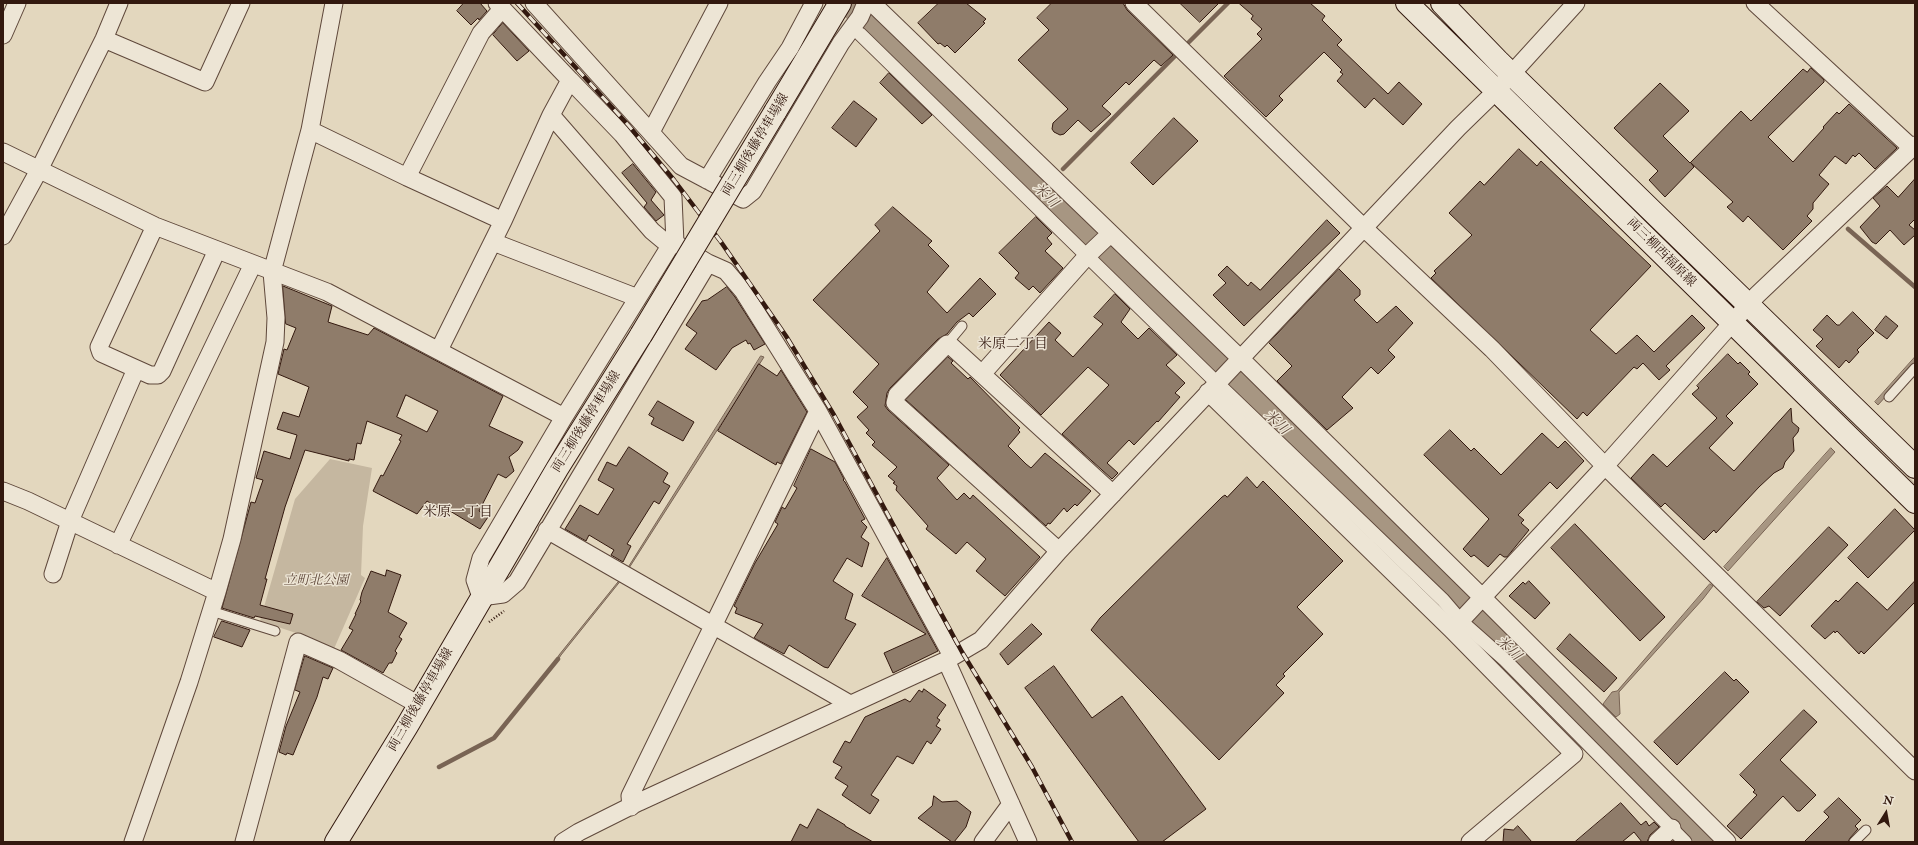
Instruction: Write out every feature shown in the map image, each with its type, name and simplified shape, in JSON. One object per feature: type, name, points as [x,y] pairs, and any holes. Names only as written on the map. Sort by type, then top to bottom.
[{"type":"main road","name":"両三柳西福原線","points":[[1406,3],[1915,502]]},
{"type":"main road","name":"両三柳西福原線","points":[[1442,3],[1512,74],[1915,467]]},
{"type":"main road","name":"両三柳後藤停車場線","points":[[336,842],[419,705],[557,469],[641,335],[838,7]]},
{"type":"street","points":[[3,35],[17,3]]},
{"type":"street","points":[[3,236],[40,170],[104,39],[119,3]]},
{"type":"street","points":[[104,39],[205,82],[241,3]]},
{"type":"street","points":[[133,842],[189,682],[232,538],[275,342],[276,318],[272,272],[310,130],[334,3]]},
{"type":"street","points":[[534,3],[681,166],[743,199],[753,191],[841,43],[860,16],[866,3]]},
{"type":"street","points":[[651,132],[719,3]]},
{"type":"street","points":[[707,180],[766,82],[790,48],[814,3]]},
{"type":"street","points":[[872,3],[1236,362],[1482,599],[1727,842]]},
{"type":"street","points":[[1134,3],[1364,228],[1492,349],[1606,466],[1915,771]]},
{"type":"street","points":[[564,842],[582,837],[631,807],[949,658],[981,640],[1059,551],[1458,128],[1496,91],[1576,3]]},
{"type":"street","points":[[1457,625],[1606,466],[1748,305],[1914,147],[1757,4]]},
{"type":"street","points":[[406,176],[481,33],[500,6],[622,134],[673,197],[672,245],[564,417],[481,558],[475,580],[481,597],[504,594],[517,582],[708,263]]},
{"type":"street","points":[[860,34],[1088,255],[1215,386],[1457,625],[1574,754],[1470,842]]},
{"type":"street","points":[[439,350],[493,242],[551,115],[570,80]]},
{"type":"street","points":[[551,115],[652,231],[672,245],[726,271],[743,291],[818,411],[949,658],[1028,842]]},
{"type":"street","points":[[310,130],[503,220]]},
{"type":"street","points":[[3,152],[155,226],[327,292],[564,417]]},
{"type":"street","points":[[155,226],[99,347],[101,353],[150,375],[158,375],[162,371],[217,250]]},
{"type":"street","points":[[982,374],[1088,255],[1108,236]]},
{"type":"street","points":[[493,242],[638,298]]},
{"type":"street","points":[[118,545],[253,264]]},
{"type":"street","points":[[1059,551],[895,403],[897,395],[947,344],[982,374],[1113,494]]},
{"type":"street","points":[[52,574],[70,521],[136,369]]},
{"type":"street","points":[[631,807],[630,796],[818,411]]},
{"type":"street","points":[[3,491],[70,521],[217,592]]},
{"type":"street","points":[[547,530],[850,704]]},
{"type":"street","points":[[1457,625],[1505,660],[1685,842]]},
{"type":"street","points":[[244,842],[298,642],[339,660],[419,705]]},
{"type":"street","points":[[983,842],[1011,804]]},
{"type":"street","points":[[1657,842],[1672,828]]},
{"type":"lane","points":[[947,344],[962,326]]},
{"type":"lane","points":[[1889,397],[1915,368]]},
{"type":"lane","points":[[211,611],[275,631]]},
{"type":"lane","points":[[1854,842],[1866,830]]},
{"type":"green space","points":[[849,16],[835,36],[785,120],[782,121],[834,34]]},
{"type":"green space","points":[[1549,125],[1649,222],[1673,250],[1553,132]]},
{"type":"green space","points":[[1823,390],[1850,419],[1915,483],[1915,488],[1841,415]]},
{"type":"green space","name":"立町北公園","points":[[330,459],[372,468],[363,526],[361,575],[365,578],[333,651],[305,636],[260,621],[295,499]]},
{"type":"shaded area","points":[[761,356],[764,357],[622,579],[555,663],[559,655],[622,577]]},
{"type":"shaded area","points":[[1915,357],[1915,364],[1878,405],[1875,402]]},
{"type":"shaded area","points":[[1831,448],[1835,452],[1728,571],[1724,567]]},
{"type":"shaded area","points":[[1710,584],[1713,586],[1703,599],[1619,692],[1620,714],[1616,717],[1603,704],[1612,692],[1617,691]]},
{"type":"building","points":[[464,3],[480,3],[487,11],[479,20],[478,18],[471,25],[457,11]]},
{"type":"building","points":[[939,3],[966,3],[986,19],[983,22],[985,23],[955,53],[947,45],[945,47],[940,43],[938,44],[918,23]]},
{"type":"building","points":[[1052,3],[1123,3],[1127,10],[1173,55],[1161,66],[1154,60],[1129,85],[1126,82],[1102,106],[1111,114],[1091,132],[1078,120],[1064,134],[1060,135],[1054,132],[1052,129],[1053,123],[1068,109],[1018,60],[1049,30],[1037,18]]},
{"type":"building","points":[[1180,3],[1219,3],[1200,22]]},
{"type":"building","points":[[1239,3],[1310,3],[1325,16],[1322,20],[1342,40],[1337,45],[1388,94],[1399,82],[1422,104],[1403,125],[1374,98],[1365,108],[1337,81],[1343,74],[1340,72],[1342,70],[1324,52],[1279,96],[1283,100],[1266,117],[1224,76],[1262,39],[1257,34],[1262,29],[1251,19],[1253,16]]},
{"type":"building","points":[[503,23],[529,51],[517,61],[493,35]]},
{"type":"building","points":[[1811,68],[1824,80],[1824,82],[1768,137],[1793,162],[1837,112],[1839,114],[1849,104],[1897,148],[1875,169],[1859,153],[1855,157],[1853,155],[1846,164],[1835,156],[1819,175],[1829,184],[1813,203],[1813,209],[1807,216],[1812,221],[1783,250],[1748,216],[1743,222],[1727,207],[1733,202],[1691,163],[1694,167],[1665,197],[1649,180],[1658,171],[1614,128],[1660,83],[1689,111],[1663,136],[1690,163],[1741,111],[1751,121],[1803,69],[1807,72]]},
{"type":"building","points":[[889,73],[932,115],[922,124],[880,83]]},
{"type":"building","points":[[854,101],[877,119],[856,147],[832,128]]},
{"type":"building","points":[[1174,118],[1198,141],[1153,185],[1131,163]]},
{"type":"building","points":[[1519,149],[1537,166],[1541,161],[1651,266],[1590,330],[1616,354],[1637,335],[1654,352],[1692,315],[1705,328],[1666,366],[1670,370],[1659,380],[1643,363],[1637,369],[1634,367],[1587,416],[1583,412],[1577,419],[1431,278],[1436,273],[1434,271],[1472,235],[1449,213],[1480,181],[1484,185]]},
{"type":"building","points":[[633,164],[656,192],[651,200],[664,215],[656,221],[644,207],[647,203],[622,173]]},
{"type":"building","points":[[1915,179],[1915,219],[1909,225],[1915,230],[1915,235],[1904,245],[1890,230],[1876,244],[1872,242],[1860,227],[1880,206],[1873,198],[1887,186],[1898,197]]},
{"type":"building","points":[[893,207],[932,241],[928,245],[949,266],[927,292],[947,313],[980,278],[996,294],[973,317],[969,313],[957,322],[947,334],[938,339],[890,388],[887,393],[885,406],[949,465],[937,478],[957,500],[964,493],[970,499],[973,495],[1040,557],[1005,596],[976,571],[986,559],[967,542],[956,554],[926,529],[928,526],[896,490],[897,486],[893,483],[895,482],[888,476],[897,467],[872,445],[875,442],[866,433],[869,430],[857,417],[868,407],[853,392],[879,364],[813,300],[880,231],[875,225]]},
{"type":"building","points":[[1036,217],[1052,233],[1047,238],[1052,244],[1045,251],[1063,268],[1040,293],[1033,286],[1029,290],[1015,278],[1019,273],[999,253]]},
{"type":"building","points":[[1327,220],[1340,233],[1244,326],[1213,295],[1226,283],[1218,275],[1227,266],[1248,286],[1251,282],[1260,290]]},
{"type":"building","points":[[1339,269],[1360,290],[1360,295],[1354,300],[1377,323],[1396,306],[1413,323],[1388,350],[1395,357],[1378,374],[1371,367],[1342,397],[1353,408],[1327,430],[1277,381],[1292,366],[1269,343]]},
{"type":"building","points":[[283,286],[332,306],[328,322],[368,335],[374,328],[503,396],[489,426],[523,442],[518,450],[509,457],[514,471],[506,478],[498,474],[479,511],[488,517],[480,529],[445,508],[443,511],[427,501],[417,514],[373,491],[381,475],[383,476],[401,441],[399,440],[402,435],[367,421],[361,444],[357,443],[354,460],[349,459],[349,461],[305,450],[285,507],[265,579],[267,579],[260,605],[293,614],[290,624],[255,616],[254,618],[222,608],[251,502],[255,503],[263,480],[256,478],[264,451],[290,459],[297,435],[277,429],[283,412],[299,417],[309,387],[278,374],[284,349],[287,350],[296,328],[286,324]],"holes":[[[406,395],[438,411],[427,432],[397,417]]]},
{"type":"building","points":[[727,287],[765,344],[754,350],[750,343],[748,344],[746,340],[732,348],[716,370],[685,349],[697,333],[686,325],[702,301],[707,300]]},
{"type":"building","points":[[1115,294],[1130,309],[1121,322],[1138,339],[1149,328],[1177,355],[1166,365],[1185,383],[1175,393],[1180,397],[1158,422],[1157,421],[1134,445],[1129,440],[1107,463],[1118,473],[1112,479],[1062,434],[1109,385],[1088,367],[1041,415],[1000,375],[1049,322],[1061,333],[1055,340],[1073,357],[1103,324],[1094,317]]},
{"type":"building","points":[[1853,312],[1874,333],[1857,350],[1859,352],[1849,363],[1846,360],[1839,368],[1816,346],[1823,339],[1813,330],[1827,315],[1837,325],[1839,325]]},
{"type":"building","points":[[1886,316],[1898,326],[1887,339],[1875,330]]},
{"type":"building","points":[[1728,354],[1738,364],[1740,362],[1750,372],[1748,374],[1758,384],[1726,416],[1733,423],[1709,448],[1734,471],[1791,408],[1792,422],[1799,428],[1798,432],[1793,438],[1794,451],[1785,462],[1783,468],[1774,473],[1759,487],[1716,533],[1714,530],[1704,540],[1665,503],[1661,507],[1631,478],[1653,454],[1667,467],[1717,418],[1692,394],[1699,388],[1697,386]]},
{"type":"building","points":[[948,357],[953,361],[951,363],[968,379],[970,377],[1020,428],[1018,430],[1020,432],[1008,446],[1026,464],[1031,468],[1045,453],[1091,491],[1077,506],[1075,504],[1067,512],[1064,508],[1050,524],[1048,523],[1046,526],[906,400]]},
{"type":"building","points":[[759,364],[777,376],[781,370],[807,412],[781,464],[777,462],[776,465],[718,431]]},
{"type":"building","points":[[658,401],[694,422],[683,441],[651,424],[654,418],[649,415]]},
{"type":"building","points":[[1450,430],[1471,451],[1474,448],[1501,475],[1542,433],[1558,448],[1565,441],[1584,461],[1557,489],[1550,482],[1518,515],[1524,520],[1521,523],[1529,530],[1507,557],[1500,554],[1488,567],[1474,555],[1471,557],[1463,549],[1489,519],[1424,455]]},
{"type":"building","points":[[629,447],[668,473],[663,482],[670,486],[659,504],[654,501],[627,544],[631,546],[623,562],[611,555],[614,550],[589,535],[586,541],[565,529],[580,505],[598,515],[614,489],[598,480],[607,462],[616,466]]},
{"type":"building","points":[[811,449],[835,462],[844,479],[843,480],[865,519],[861,521],[867,527],[861,537],[869,543],[862,567],[847,558],[833,581],[853,594],[845,619],[856,624],[828,668],[789,645],[784,654],[754,638],[763,624],[735,613],[737,608],[734,606],[755,563],[778,524],[775,522],[782,507],[785,509],[797,488],[794,486]]},
{"type":"building","points":[[1247,477],[1257,488],[1263,481],[1343,561],[1297,607],[1323,634],[1283,674],[1285,676],[1276,685],[1284,693],[1219,760],[1091,630],[1100,618],[1222,497],[1225,495],[1227,497]]},
{"type":"building","points":[[1895,509],[1915,530],[1868,578],[1848,558]]},
{"type":"building","points":[[1575,524],[1665,617],[1640,641],[1551,548]]},
{"type":"building","points":[[1829,527],[1848,545],[1780,616],[1769,606],[1764,608],[1757,602]]},
{"type":"building","points":[[887,558],[938,651],[893,673],[884,653],[926,634],[862,596]]},
{"type":"building","points":[[387,570],[401,575],[388,612],[407,623],[399,637],[402,639],[395,651],[397,653],[392,663],[389,663],[383,673],[341,650],[353,630],[349,628],[356,614],[361,601],[362,592],[371,571],[385,576]]},
{"type":"building","points":[[1529,581],[1550,603],[1535,619],[1509,596],[1523,582],[1525,584]]},
{"type":"building","points":[[1915,581],[1915,602],[1864,654],[1861,651],[1859,654],[1837,631],[1835,633],[1834,631],[1825,639],[1811,626],[1836,600],[1838,602],[1857,582],[1887,610]]},
{"type":"building","points":[[222,621],[250,630],[242,647],[214,637]]},
{"type":"building","points":[[1032,624],[1042,634],[1008,665],[1000,654]]},
{"type":"building","points":[[1570,634],[1617,678],[1604,692],[1557,649]]},
{"type":"building","points":[[305,656],[333,668],[328,679],[323,677],[317,697],[293,755],[287,753],[286,755],[279,752],[286,726],[300,692],[295,690]]},
{"type":"building","points":[[1054,666],[1092,718],[1122,696],[1206,809],[1162,842],[1139,842],[1025,688]]},
{"type":"building","points":[[1725,672],[1734,681],[1736,679],[1749,692],[1677,765],[1654,742]]},
{"type":"building","points":[[924,689],[946,705],[937,718],[940,720],[936,726],[941,729],[931,744],[927,741],[913,764],[897,756],[871,795],[879,800],[870,814],[842,795],[848,786],[835,778],[842,767],[833,762],[845,741],[850,743],[865,717],[905,699],[910,702],[919,690],[922,692]]},
{"type":"building","points":[[1804,710],[1817,722],[1780,760],[1816,795],[1800,811],[1797,811],[1783,796],[1741,839],[1727,826],[1757,795],[1753,792],[1755,790],[1740,775]]},
{"type":"building","points":[[934,796],[942,802],[957,801],[971,812],[966,827],[954,842],[918,818],[932,806]]},
{"type":"building","points":[[1839,798],[1861,820],[1855,826],[1858,829],[1848,842],[1804,842],[1829,817],[1824,812]]},
{"type":"building","points":[[1621,803],[1641,825],[1646,821],[1649,826],[1654,822],[1659,827],[1650,835],[1647,842],[1642,842],[1634,832],[1622,842],[1575,842]]},
{"type":"building","points":[[818,809],[873,842],[791,842],[800,824],[807,828]]},
{"type":"building","points":[[1518,826],[1532,842],[1503,842],[1504,829],[1513,830]]},
{"type":"waterway","name":"米川","points":[[851,3],[1153,304],[1450,591],[1702,842]]},
{"type":"waterway","points":[[1189,42],[1228,3]]},
{"type":"waterway","points":[[1063,169],[1176,55]]},
{"type":"waterway","points":[[1848,229],[1915,287]]},
{"type":"waterway","points":[[439,767],[494,738],[558,659]]},
{"type":"railway","points":[[517,3],[629,126],[674,180],[721,242],[786,336],[834,415],[962,652],[1032,767],[1072,842]]},
{"type":"district","name":"米原二丁目","points":[[1013,345]]},
{"type":"district","name":"米原一丁目","points":[[458,513]]}]
